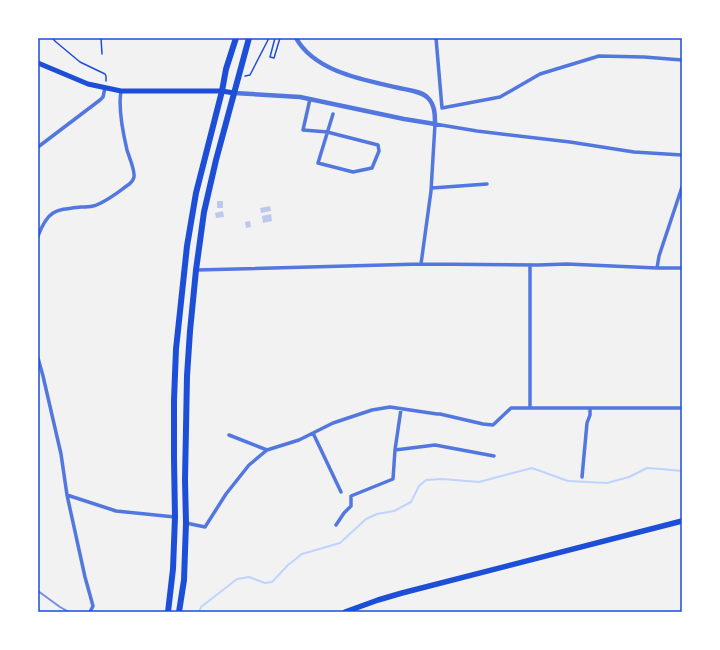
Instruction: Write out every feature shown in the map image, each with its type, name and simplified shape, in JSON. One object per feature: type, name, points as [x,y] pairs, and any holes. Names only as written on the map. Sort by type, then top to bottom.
[{"type":"highway","points":[[168,612],[173,569],[174,400],[176,349],[187,246],[196,193],[222,91],[226,69],[236,38]]},
{"type":"highway","points":[[179,612],[184,580],[186,523],[185,451],[187,376],[196,270],[204,212],[216,160],[250,38]]},
{"type":"main road","points":[[38,63],[78,81],[120,91],[222,91],[234,93]]},
{"type":"main road","points":[[345,612],[396,595],[682,521]]},
{"type":"street","points":[[296,38],[311,56],[325,65],[361,79],[412,91],[426,96],[430,102],[434,110],[435,124],[432,188],[421,264]]},
{"type":"street","points":[[436,38],[442,108],[500,97],[540,74],[599,56],[682,60]]},
{"type":"street","points":[[38,147],[100,100],[103,97],[105,88]]},
{"type":"street","points":[[38,236],[43,223],[51,214],[62,209],[93,206],[101,203],[132,181],[134,177],[133,171],[119,108],[120,91]]},
{"type":"street","points":[[234,93],[300,97],[404,119],[477,131],[570,142],[634,152],[682,155]]},
{"type":"street","points":[[310,99],[303,130],[328,132],[378,145],[379,151],[372,168],[353,172],[318,163],[328,132],[333,114]]},
{"type":"street","points":[[432,188],[487,184]]},
{"type":"street","points":[[657,268],[659,256],[682,187]]},
{"type":"street","points":[[196,270],[421,264],[567,264],[682,268]]},
{"type":"street","points":[[530,265],[530,408]]},
{"type":"street","points":[[38,358],[44,376],[61,454],[67,495],[93,606],[90,612]]},
{"type":"street","points":[[186,523],[205,527],[226,494],[249,465],[267,450],[299,440],[333,422],[372,410],[390,407],[401,408],[493,425],[511,408],[682,408]]},
{"type":"street","points":[[336,525],[351,506],[351,496],[392,479],[401,408]]},
{"type":"street","points":[[582,477],[590,408]]},
{"type":"street","points":[[313,433],[341,492]]},
{"type":"street","points":[[229,434],[267,450]]},
{"type":"street","points":[[395,450],[435,445],[494,456]]},
{"type":"street","points":[[67,495],[116,512],[174,517]]},
{"type":"path","points":[[52,38],[80,62],[105,74],[105,88]]},
{"type":"path","points":[[101,38],[102,54]]},
{"type":"path","points":[[245,76],[250,75],[269,38]]},
{"type":"path","points":[[275,38],[270,57],[274,58],[280,38]]},
{"type":"building","points":[[217,201],[223,201],[223,208],[217,208]]},
{"type":"building","points":[[270,206],[271,211],[261,213],[260,208]]},
{"type":"building","points":[[223,211],[224,217],[216,218],[215,213]]},
{"type":"building","points":[[271,214],[272,221],[263,223],[262,216]]},
{"type":"building","points":[[250,221],[251,227],[246,228],[245,222]]},
{"type":"waterway","points":[[199,612],[201,607],[237,579],[249,577],[265,583],[272,582],[288,565],[302,554],[340,543],[366,519],[377,514],[394,511],[411,502],[419,486],[426,480],[442,479],[479,482],[532,468],[568,481],[607,483],[629,477],[647,468],[682,471]]},
{"type":"railway","points":[[38,591],[69,612]]}]
